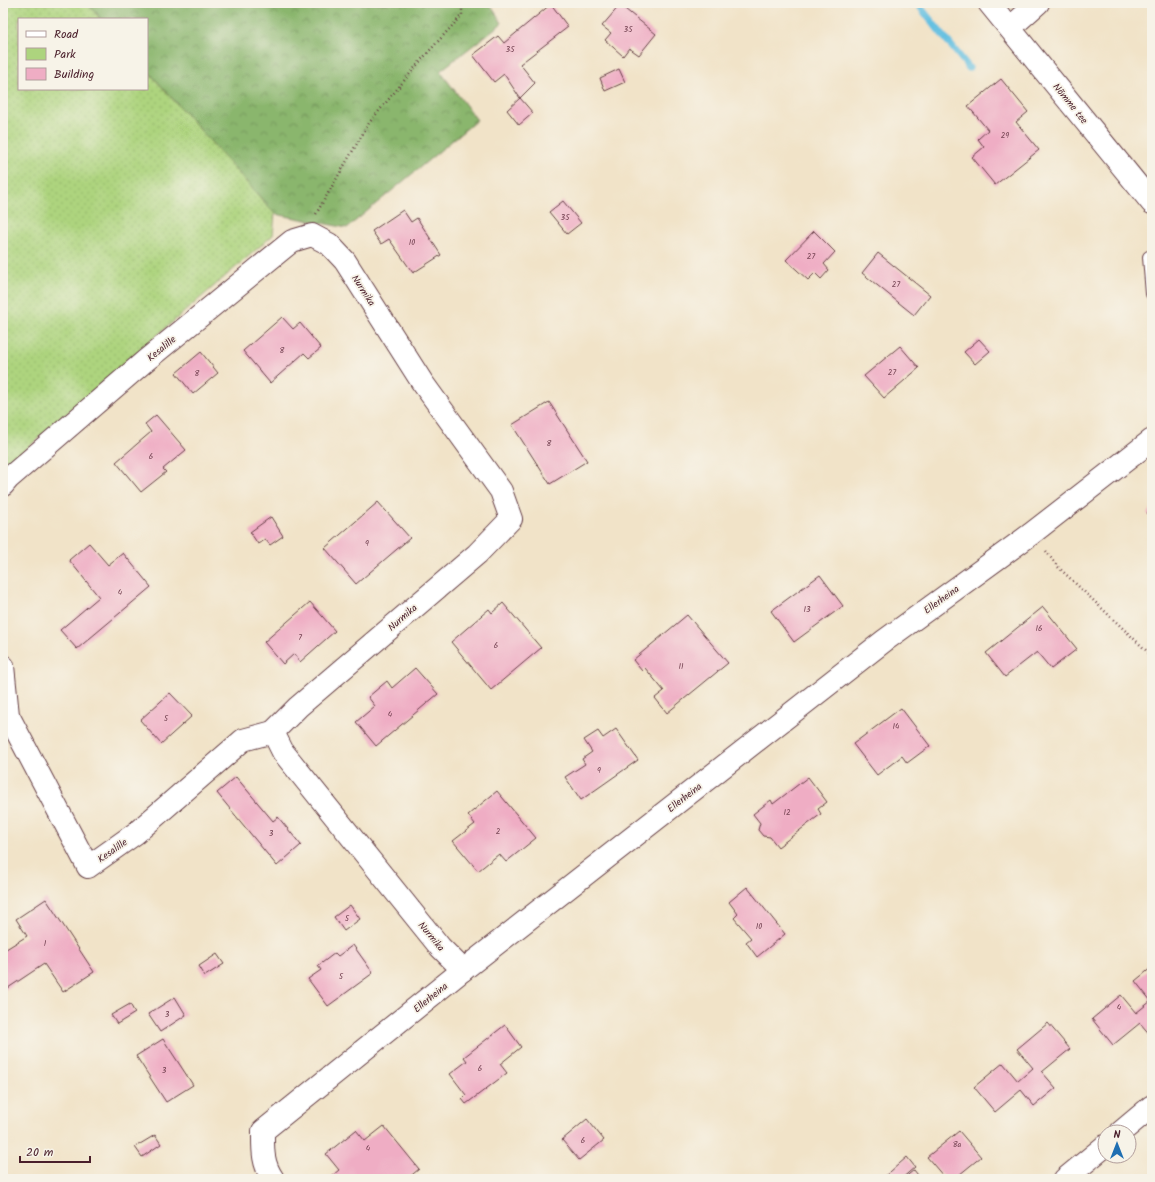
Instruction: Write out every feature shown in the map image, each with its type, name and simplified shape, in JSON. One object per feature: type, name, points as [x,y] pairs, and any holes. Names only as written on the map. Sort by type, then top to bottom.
[{"type":"street","name":"Nõmme tee","points":[[990,3],[1152,203]]},
{"type":"street","points":[[1010,28],[1038,3]]},
{"type":"street","name":"Kesalille","points":[[3,485],[8,479],[145,361],[292,241],[312,236],[329,244]]},
{"type":"street","name":"Nurmika","points":[[329,244],[345,260],[422,382],[501,490],[511,519],[477,554],[298,707],[273,732],[283,752],[440,947],[463,970]]},
{"type":"street","name":"Ellerheina","points":[[273,1179],[269,1174],[263,1158],[263,1132],[463,970],[884,641],[1032,534],[1152,440]]},
{"type":"street","name":"Kesalille","points":[[3,666],[8,715],[88,867],[136,833],[243,740],[273,732]]},
{"type":"street","points":[[1131,1124],[1152,1106]]},
{"type":"street","points":[[1065,1179],[1097,1153]]},
{"type":"lane","points":[[1149,257],[1152,294]]},
{"type":"path","points":[[314,218],[369,123],[423,58],[462,15],[462,3]]},
{"type":"path","points":[[1032,534],[1058,566],[1152,656]]},
{"type":"green space","points":[[3,3],[87,3],[100,18],[18,18],[18,90],[148,90],[148,71],[275,214],[273,235],[3,469]]},
{"type":"green space","points":[[87,3],[489,3],[502,23],[440,71],[477,120],[347,228],[275,214],[148,71],[148,18],[100,18]]},
{"type":"building","points":[[551,4],[568,27],[520,64],[535,83],[520,98],[504,74],[494,82],[473,55],[498,36],[504,43]]},
{"type":"building","points":[[620,5],[656,34],[639,55],[629,48],[623,56],[605,40],[611,33],[602,26]]},
{"type":"building","points":[[619,69],[625,82],[605,91],[600,78]]},
{"type":"building","points":[[1001,79],[1028,112],[1016,122],[1039,150],[995,185],[972,157],[984,147],[978,139],[988,130],[968,106]]},
{"type":"building","points":[[520,98],[533,113],[519,125],[507,110]]},
{"type":"building","points":[[563,201],[581,223],[567,234],[549,212]]},
{"type":"building","points":[[403,210],[411,222],[417,218],[441,255],[413,273],[389,239],[381,244],[372,231]]},
{"type":"building","points":[[814,231],[835,252],[824,264],[829,270],[821,279],[815,273],[808,280],[786,260]]},
{"type":"building","points":[[878,253],[930,295],[914,315],[862,273]]},
{"type":"building","points":[[282,317],[293,329],[300,323],[321,348],[309,358],[304,353],[270,383],[243,351]]},
{"type":"building","points":[[979,339],[990,351],[975,364],[964,352]]},
{"type":"building","points":[[900,346],[919,368],[884,398],[864,376]]},
{"type":"building","points":[[201,352],[218,373],[193,394],[176,373]]},
{"type":"building","points":[[549,402],[587,461],[550,484],[512,425]]},
{"type":"building","points":[[156,415],[186,450],[163,469],[166,472],[141,492],[116,462],[151,432],[145,424]]},
{"type":"building","points":[[378,502],[410,538],[356,584],[325,548]]},
{"type":"building","points":[[1152,508],[1152,518],[1147,513]]},
{"type":"building","points":[[271,517],[283,536],[270,545],[265,539],[258,544],[250,532]]},
{"type":"building","points":[[89,543],[108,565],[123,553],[151,587],[77,649],[60,630],[99,597],[69,560]]},
{"type":"building","points":[[820,575],[843,606],[794,642],[771,611]]},
{"type":"building","points":[[310,602],[335,631],[300,662],[294,654],[283,664],[264,642]]},
{"type":"building","points":[[503,603],[541,648],[491,690],[451,642],[489,609],[492,613]]},
{"type":"building","points":[[1043,607],[1077,649],[1051,669],[1037,652],[1005,677],[986,653]]},
{"type":"building","points":[[687,615],[728,663],[667,713],[655,698],[664,691],[645,668],[642,671],[633,660]]},
{"type":"building","points":[[415,668],[438,694],[376,746],[356,722],[375,706],[368,697],[387,681],[392,688]]},
{"type":"building","points":[[170,693],[192,716],[161,744],[140,720]]},
{"type":"building","points":[[901,708],[930,746],[907,763],[902,756],[877,775],[853,744]]},
{"type":"building","points":[[616,729],[638,760],[581,800],[565,777],[585,764],[582,759],[592,752],[584,740],[598,731],[603,738]]},
{"type":"building","points":[[236,777],[273,821],[278,817],[301,845],[277,866],[217,793]]},
{"type":"building","points":[[808,777],[827,802],[818,809],[821,814],[778,847],[770,837],[763,836],[758,830],[760,823],[753,814],[771,800],[773,804]]},
{"type":"building","points":[[497,791],[536,838],[506,862],[499,854],[478,871],[453,841],[475,824],[468,815]]},
{"type":"building","points":[[747,887],[785,934],[757,957],[746,942],[751,938],[734,918],[738,914],[729,902]]},
{"type":"building","points":[[46,899],[94,972],[63,992],[44,964],[5,990],[3,987],[3,951],[27,936],[16,919]]},
{"type":"building","points":[[350,905],[360,919],[344,931],[334,917]]},
{"type":"building","points":[[353,945],[373,973],[328,1006],[308,979],[321,970],[318,966],[335,953],[338,956]]},
{"type":"building","points":[[217,954],[224,964],[205,976],[199,966]]},
{"type":"building","points":[[1152,967],[1152,1037],[1140,1023],[1113,1045],[1092,1019],[1121,995],[1136,1013],[1151,1001],[1135,981]]},
{"type":"building","points":[[175,997],[186,1015],[160,1032],[148,1014]]},
{"type":"building","points":[[130,1004],[135,1013],[117,1024],[111,1015]]},
{"type":"building","points":[[1048,1023],[1070,1049],[1042,1072],[1056,1088],[1034,1106],[1021,1090],[995,1112],[974,1087],[1003,1063],[1018,1081],[1033,1068],[1017,1049]]},
{"type":"building","points":[[505,1025],[521,1047],[500,1064],[507,1073],[466,1104],[462,1099],[466,1095],[450,1074],[467,1061],[464,1057]]},
{"type":"building","points":[[163,1039],[193,1085],[166,1102],[136,1056]]},
{"type":"building","points":[[587,1119],[604,1140],[579,1160],[562,1140]]},
{"type":"building","points":[[384,1126],[419,1169],[407,1179],[328,1179],[339,1170],[326,1154],[356,1130],[365,1141]]},
{"type":"building","points":[[959,1131],[981,1157],[954,1179],[941,1179],[944,1177],[927,1157]]},
{"type":"building","points":[[155,1135],[161,1144],[142,1157],[135,1147]]},
{"type":"building","points":[[907,1157],[915,1167],[901,1179],[882,1179]]},
{"type":"building","points":[[914,1170],[921,1179],[903,1179]]},
{"type":"waterway","points":[[917,3],[969,68]]}]
